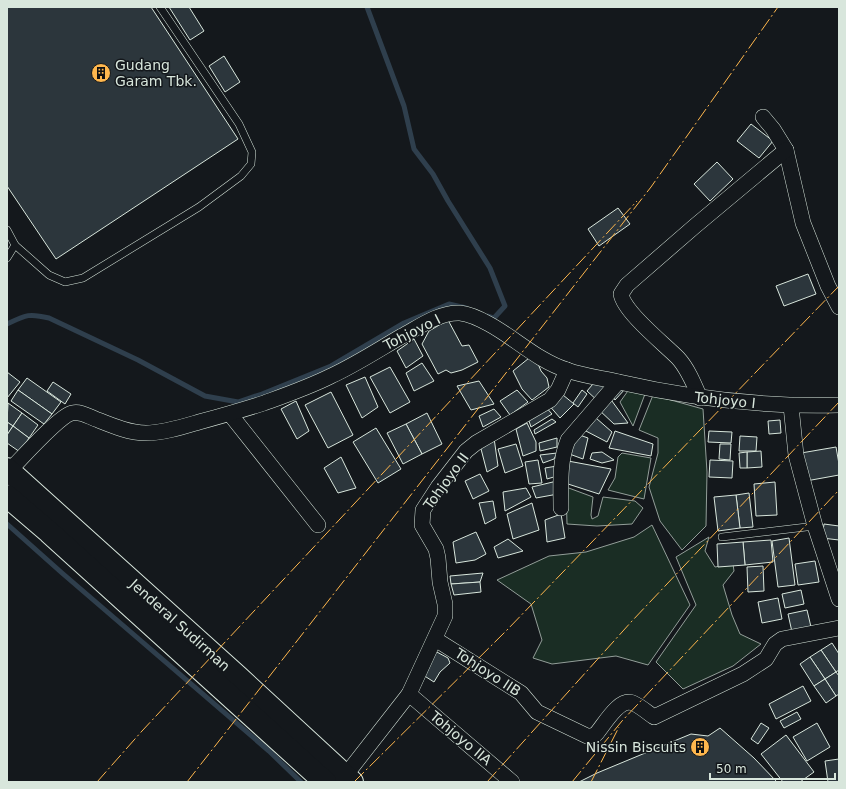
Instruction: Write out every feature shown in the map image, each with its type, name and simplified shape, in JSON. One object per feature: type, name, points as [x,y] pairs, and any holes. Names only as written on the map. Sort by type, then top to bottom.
[{"type":"highway","name":"Jenderal Sudirman","points":[[8,470],[232,685]]},
{"type":"highway","name":"Jenderal Sudirman","points":[[7,496],[232,685],[341,780]]},
{"type":"street","points":[[763,117],[773,129],[786,150],[807,234],[828,286],[839,307]]},
{"type":"street","points":[[700,398],[687,371],[678,358],[651,333],[630,310],[621,294],[623,289],[633,280],[786,150]]},
{"type":"street","name":"Tohjoyo I","points":[[8,470],[63,417],[72,413],[81,413],[95,420],[130,431],[145,433],[179,428],[230,414],[292,393],[332,376],[431,320],[453,313],[463,313],[476,317],[510,336],[542,358],[566,370],[671,394],[700,398],[791,406],[839,405]]},
{"type":"street","name":"Tohjoyo II","points":[[341,780],[409,694],[445,616],[445,604],[440,582],[438,558],[436,549],[422,525],[423,510],[438,487],[466,451],[476,443],[550,400],[558,390],[566,370]]},
{"type":"street","points":[[561,508],[561,469],[564,448],[568,440],[618,382]]},
{"type":"street","points":[[791,406],[796,455],[815,526],[839,599]]},
{"type":"street","points":[[230,414],[318,525]]},
{"type":"street","name":"Tohjoyo IIB","points":[[435,639],[521,693],[537,712],[587,736],[592,736],[596,734],[616,708],[628,702],[633,703],[654,717],[743,674],[766,659],[778,641],[782,639],[839,628]]},
{"type":"street","name":"Tohjoyo IIA","points":[[409,694],[512,782]]},
{"type":"lane","points":[[7,230],[15,245],[49,275],[65,282],[83,278],[199,207],[241,176],[251,164],[252,152],[239,124],[160,7]]},
{"type":"lane","points":[[7,258],[15,245]]},
{"type":"lane","points":[[722,537],[815,526]]},
{"type":"green space","points":[[630,388],[645,394],[633,426],[620,402]]},
{"type":"green space","points":[[653,395],[703,409],[707,472],[706,526],[682,550],[660,521],[649,487],[658,453],[658,438],[639,430]]},
{"type":"green space","points":[[622,453],[651,458],[644,499],[608,490],[615,478],[618,457]]},
{"type":"green space","points":[[566,487],[593,497],[592,519],[598,516],[603,497],[635,501],[643,508],[632,524],[597,526],[567,524]]},
{"type":"green space","points":[[652,525],[690,605],[648,665],[616,656],[552,664],[533,658],[542,640],[531,604],[497,580],[549,556],[586,552],[634,537]]},
{"type":"green space","points":[[709,537],[705,551],[715,567],[733,564],[734,571],[723,585],[732,615],[740,634],[761,644],[733,666],[683,689],[656,662],[696,605],[676,557]]},
{"type":"building","name":"Gudang Garam Tbk.","points":[[7,7],[151,7],[238,139],[56,259],[7,186]]},
{"type":"building","points":[[169,7],[189,7],[204,31],[190,40]]},
{"type":"building","points":[[224,56],[240,82],[225,92],[209,66]]},
{"type":"building","points":[[751,124],[773,141],[759,158],[737,141]]},
{"type":"building","points":[[717,162],[733,179],[710,201],[694,184]]},
{"type":"building","points":[[618,208],[630,224],[599,246],[588,229]]},
{"type":"building","points":[[808,274],[816,294],[784,306],[776,286]]},
{"type":"building","points":[[448,320],[462,346],[469,345],[478,362],[462,370],[451,373],[446,370],[438,374],[422,344],[429,331]]},
{"type":"building","points":[[414,339],[423,356],[406,368],[397,351]]},
{"type":"building","points":[[534,354],[541,371],[547,378],[549,387],[532,400],[522,389],[513,371]]},
{"type":"building","points":[[422,363],[434,381],[414,391],[406,373]]},
{"type":"building","points":[[390,367],[410,402],[390,413],[370,377]]},
{"type":"building","points":[[7,372],[20,382],[7,398]]},
{"type":"building","points":[[365,377],[378,407],[362,418],[346,385]]},
{"type":"building","points":[[27,378],[61,402],[52,414],[18,390]]},
{"type":"building","points":[[598,378],[610,389],[599,402],[587,391]]},
{"type":"building","points":[[479,381],[494,404],[471,410],[457,386]]},
{"type":"building","points":[[53,382],[71,394],[65,404],[47,391]]},
{"type":"building","points":[[619,384],[626,388],[615,400],[611,394]]},
{"type":"building","points":[[18,390],[52,414],[44,424],[11,401]]},
{"type":"building","points":[[517,390],[528,402],[510,415],[500,401]]},
{"type":"building","points":[[582,390],[587,394],[578,407],[573,403]]},
{"type":"building","points":[[331,392],[353,435],[328,448],[305,405]]},
{"type":"building","points":[[563,395],[574,404],[560,418],[548,404]]},
{"type":"building","points":[[609,397],[628,423],[614,424],[598,409]]},
{"type":"building","points":[[296,401],[309,431],[297,439],[281,409]]},
{"type":"building","points":[[8,403],[22,413],[13,426],[7,422]]},
{"type":"building","points":[[544,405],[552,414],[531,427],[527,415]]},
{"type":"building","points":[[494,409],[501,417],[483,427],[479,416]]},
{"type":"building","points":[[22,413],[38,425],[29,438],[13,426]]},
{"type":"building","points":[[427,413],[442,444],[422,454],[406,424]]},
{"type":"building","points":[[596,418],[612,432],[607,442],[584,430]]},
{"type":"building","points":[[552,419],[556,422],[535,434],[534,430]]},
{"type":"building","points":[[780,420],[781,433],[769,434],[768,421]]},
{"type":"building","points":[[7,422],[13,426],[7,435]]},
{"type":"building","points":[[527,423],[536,442],[536,451],[523,456],[516,429]]},
{"type":"building","points":[[406,424],[422,454],[403,464],[387,433]]},
{"type":"building","points":[[13,426],[29,438],[20,452],[7,443],[7,435]]},
{"type":"building","points":[[376,428],[401,469],[378,483],[353,442]]},
{"type":"building","points":[[615,431],[653,444],[651,456],[609,448]]},
{"type":"building","points":[[709,431],[732,432],[731,443],[708,442]]},
{"type":"building","points":[[574,433],[588,438],[583,459],[564,452]]},
{"type":"building","points":[[740,436],[757,437],[756,451],[739,451]]},
{"type":"building","points":[[494,438],[498,466],[487,472],[480,445]]},
{"type":"building","points":[[557,438],[557,447],[540,451],[539,443]]},
{"type":"building","points":[[516,444],[523,466],[505,473],[498,449]]},
{"type":"building","points":[[720,444],[731,444],[730,460],[719,459]]},
{"type":"building","points":[[836,447],[839,475],[806,481],[801,453]]},
{"type":"building","points":[[761,451],[762,467],[747,468],[747,452]]},
{"type":"building","points":[[602,452],[614,460],[602,463],[590,459],[592,453]]},
{"type":"building","points":[[747,452],[747,468],[740,468],[739,453]]},
{"type":"building","points":[[557,453],[554,459],[543,463],[540,455]]},
{"type":"building","points":[[341,457],[356,488],[338,493],[324,468]]},
{"type":"building","points":[[538,460],[542,483],[529,484],[525,462]]},
{"type":"building","points":[[710,460],[733,461],[732,478],[709,477]]},
{"type":"building","points":[[568,461],[611,469],[599,494],[568,484],[563,478]]},
{"type":"building","points":[[557,466],[557,476],[547,479],[545,468]]},
{"type":"building","points":[[480,474],[489,491],[473,499],[465,481]]},
{"type":"building","points":[[557,481],[558,494],[536,498],[532,487]]},
{"type":"building","points":[[775,482],[777,515],[756,516],[754,484]]},
{"type":"building","points":[[526,488],[531,497],[505,511],[503,492]]},
{"type":"building","points":[[749,493],[753,527],[740,528],[736,495]]},
{"type":"building","points":[[736,495],[740,528],[718,531],[714,497]]},
{"type":"building","points":[[493,501],[496,518],[485,524],[479,503]]},
{"type":"building","points":[[532,503],[539,530],[513,539],[507,514]]},
{"type":"building","points":[[561,514],[565,538],[547,542],[545,520]]},
{"type":"building","points":[[824,524],[839,526],[839,540],[822,538]]},
{"type":"building","points":[[476,532],[486,554],[475,560],[456,563],[453,542]]},
{"type":"building","points":[[789,538],[795,585],[778,587],[772,541]]},
{"type":"building","points":[[508,539],[523,551],[498,558],[494,547]]},
{"type":"building","points":[[771,540],[773,562],[745,565],[743,542]]},
{"type":"building","points":[[743,542],[745,565],[718,567],[717,544]]},
{"type":"building","points":[[815,561],[819,582],[798,585],[795,564]]},
{"type":"building","points":[[763,566],[764,591],[748,592],[747,567]]},
{"type":"building","points":[[483,573],[480,582],[451,584],[450,576]]},
{"type":"building","points":[[480,582],[481,592],[454,595],[451,584]]},
{"type":"building","points":[[801,590],[804,604],[785,608],[782,594]]},
{"type":"building","points":[[778,598],[782,619],[762,623],[758,602]]},
{"type":"building","points":[[807,610],[811,627],[792,632],[788,614]]},
{"type":"building","points":[[832,643],[839,654],[839,670],[836,672],[821,650]]},
{"type":"building","points":[[821,650],[836,672],[825,679],[810,657]]},
{"type":"building","points":[[435,651],[448,658],[450,663],[440,672],[434,682],[423,675]]},
{"type":"building","points":[[810,657],[825,679],[814,686],[800,664]]},
{"type":"building","points":[[836,672],[839,676],[839,694],[836,696],[825,679]]},
{"type":"building","points":[[825,679],[836,696],[826,703],[814,686]]},
{"type":"building","points":[[803,686],[811,701],[776,719],[769,704]]},
{"type":"building","points":[[797,712],[801,719],[784,728],[780,721]]},
{"type":"building","points":[[761,723],[769,728],[758,744],[751,739]]},
{"type":"building","points":[[817,723],[830,747],[807,761],[793,737]]},
{"type":"building","name":"Nissin Biscuits","points":[[720,728],[754,758],[777,782],[579,782],[691,734],[708,736]]},
{"type":"building","points":[[786,735],[814,772],[800,782],[783,782],[761,754]]},
{"type":"building","points":[[839,759],[839,782],[828,782],[825,761]]},
{"type":"waterway","points":[[367,7],[404,106],[414,149],[433,174],[490,268],[505,306],[494,318],[488,316]]},
{"type":"waterway","points":[[7,324],[32,315],[49,318],[138,360],[205,396],[238,402],[262,394],[331,366],[404,323],[449,304],[466,308]]},
{"type":"waterway","points":[[7,524],[269,751],[301,782]]},
{"type":"power","points":[[187,782],[651,187],[778,7]]},
{"type":"power","points":[[97,782],[142,731],[637,201]]},
{"type":"power","points":[[354,782],[507,630],[839,286]]},
{"type":"power","points":[[487,782],[632,621],[839,402]]},
{"type":"power","points":[[572,782],[622,721],[839,490]]},
{"type":"power","points":[[591,782],[619,727]]},
{"type":"place","name":"Gudang Garam Tbk.","points":[[101,73]]},
{"type":"place","name":"Nissin Biscuits","points":[[700,747]]}]
